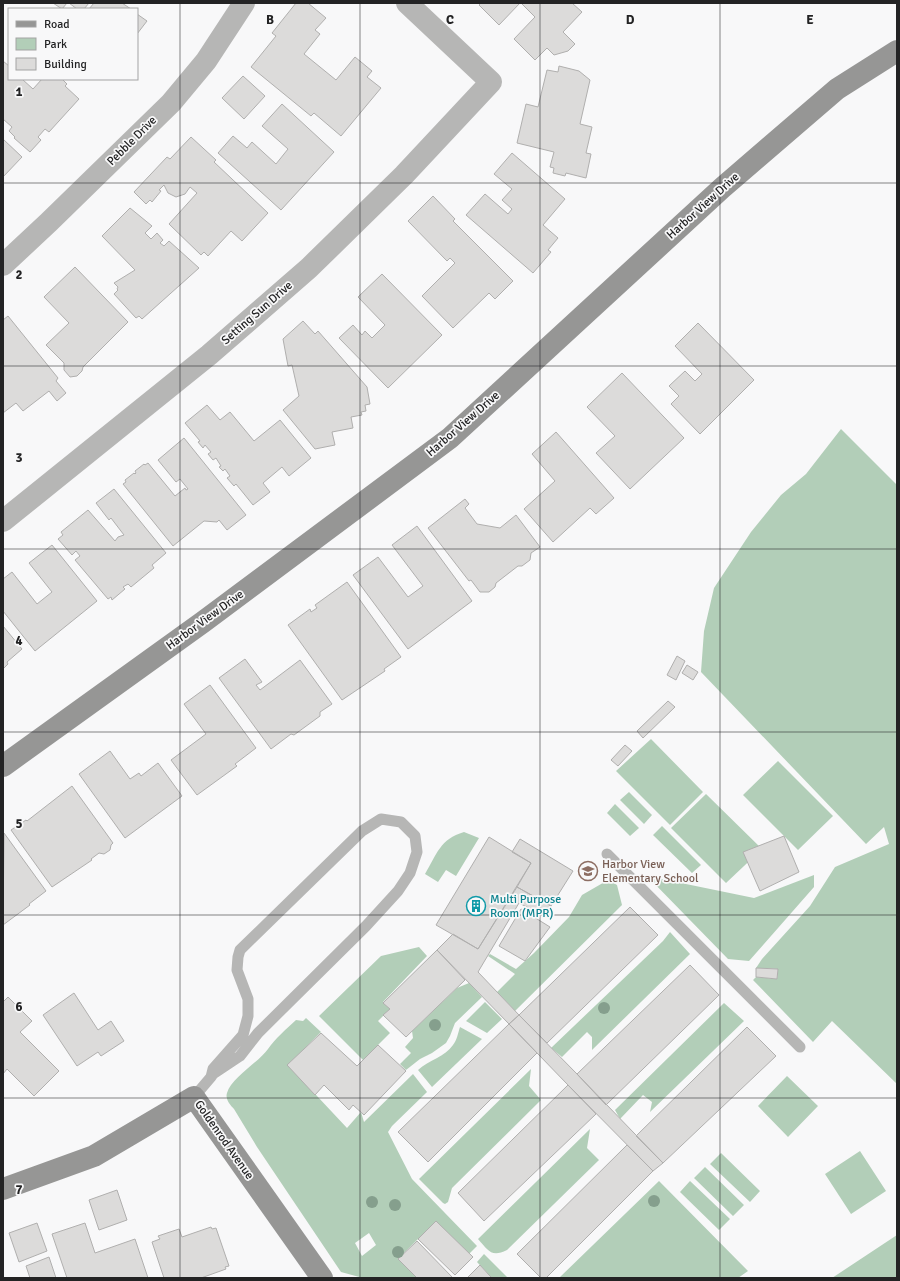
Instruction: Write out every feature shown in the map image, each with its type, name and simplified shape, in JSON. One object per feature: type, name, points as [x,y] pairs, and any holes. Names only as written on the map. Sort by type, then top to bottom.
[{"type":"street","name":"Pebble Drive","points":[[3,265],[55,217],[171,103],[206,61],[244,3]]},
{"type":"street","name":"Setting Sun Drive","points":[[3,521],[209,354],[309,268],[404,175],[491,82],[407,3]]},
{"type":"street","name":"Harbor View Drive","points":[[3,766],[209,617],[450,438],[728,182],[837,90],[897,51]]},
{"type":"street","name":"Goldenrod Avenue","points":[[3,1188],[94,1156],[194,1096],[322,1278]]},
{"type":"lane","points":[[194,1096],[212,1076],[240,1056],[258,1033],[366,926],[398,891],[410,873],[418,852],[415,836],[401,822],[381,819],[362,831],[240,950],[237,970],[248,999],[248,1016],[243,1035],[213,1069],[212,1076]]},
{"type":"lane","points":[[607,854],[800,1047]]},
{"type":"green space","points":[[841,429],[897,485],[897,1084],[832,1021],[813,1042],[753,980],[756,977],[777,979],[778,969],[756,968],[762,959],[810,906],[835,867],[889,844],[884,827],[866,844],[701,672],[704,631],[714,588],[751,532],[781,495],[806,474]]},
{"type":"green space","points":[[651,739],[703,792],[670,825],[616,771]]},
{"type":"green space","points":[[778,761],[833,816],[798,850],[743,795]]},
{"type":"green space","points":[[629,792],[652,815],[644,824],[620,800]]},
{"type":"green space","points":[[706,794],[762,849],[726,883],[671,828]]},
{"type":"green space","points":[[615,804],[639,828],[630,836],[607,813]]},
{"type":"green space","points":[[662,826],[701,865],[692,873],[653,835]]},
{"type":"green space","points":[[464,832],[479,838],[456,876],[446,870],[438,882],[425,874],[444,843],[456,835]]},
{"type":"green space","points":[[814,875],[814,887],[749,961],[728,959],[647,876],[754,898]]},
{"type":"green space","points":[[608,880],[617,885],[622,905],[515,1011],[497,992],[515,974],[488,956],[490,954],[516,969],[569,917],[582,895]]},
{"type":"green space","points":[[670,932],[690,954],[592,1050],[592,1037],[587,1032],[562,1057],[551,1048],[663,941]]},
{"type":"green space","points":[[419,947],[427,956],[383,1002],[390,1009],[378,1021],[390,1033],[363,1060],[319,1016],[381,956]]},
{"type":"green space","points":[[469,983],[482,997],[455,1023],[446,1043],[420,1059],[406,1070],[400,1064],[411,1053],[405,1047],[413,1038],[412,1031],[457,988]]},
{"type":"green space","points":[[485,1002],[502,1019],[487,1033],[466,1021]]},
{"type":"green space","points":[[724,1003],[744,1021],[650,1112],[652,1102],[643,1095],[620,1119],[615,1110]]},
{"type":"green space","points":[[306,1018],[321,1032],[288,1065],[347,1128],[361,1112],[364,1122],[413,1074],[427,1092],[392,1126],[388,1132],[412,1179],[477,1246],[469,1254],[436,1221],[399,1258],[417,1278],[363,1278],[341,1272],[257,1147],[234,1109],[228,1102],[227,1097],[230,1087],[239,1076],[264,1054],[281,1034],[296,1020],[303,1021]],"holes":[[[369,1233],[376,1245],[362,1256],[355,1243]]]},
{"type":"green space","points":[[460,1027],[482,1039],[432,1087],[418,1070],[450,1049],[456,1041]]},
{"type":"green space","points":[[531,1069],[529,1086],[541,1100],[452,1188],[448,1202],[445,1204],[443,1203],[419,1179]]},
{"type":"green space","points":[[787,1076],[818,1106],[788,1137],[758,1106]]},
{"type":"green space","points":[[590,1129],[587,1148],[599,1160],[507,1250],[497,1253],[490,1252],[478,1239]]},
{"type":"green space","points":[[860,1151],[886,1191],[851,1214],[825,1174]]},
{"type":"green space","points":[[721,1153],[760,1191],[750,1202],[710,1164]]},
{"type":"green space","points":[[705,1167],[744,1205],[733,1216],[694,1178]]},
{"type":"green space","points":[[659,1181],[748,1271],[738,1278],[559,1278]]},
{"type":"green space","points":[[690,1181],[730,1219],[719,1230],[680,1192]]},
{"type":"green space","points":[[897,1235],[897,1278],[832,1278]]},
{"type":"green space","points":[[484,1254],[508,1278],[492,1278],[477,1262]]},
{"type":"building","points":[[53,3],[67,3],[63,8]]},
{"type":"building","points":[[69,3],[89,3],[85,8],[76,8]]},
{"type":"building","points":[[94,3],[122,3],[130,8],[90,8]]},
{"type":"building","points":[[296,3],[308,3],[326,18],[315,30],[320,34],[304,54],[336,80],[355,57],[372,71],[367,77],[381,88],[341,136],[314,113],[311,116],[251,67],[276,36],[272,33]]},
{"type":"building","points":[[481,3],[520,3],[499,25],[479,5]]},
{"type":"building","points":[[521,3],[572,3],[582,12],[563,32],[575,44],[568,51],[554,55],[547,48],[535,60],[514,39],[535,17]]},
{"type":"building","points":[[138,15],[147,21],[138,33]]},
{"type":"building","points":[[3,61],[8,65],[8,80],[23,80],[33,89],[41,80],[63,80],[67,84],[65,86],[79,99],[49,132],[45,129],[38,137],[41,140],[30,152],[14,138],[15,137],[9,131],[12,127],[3,119]]},
{"type":"building","points":[[559,66],[579,71],[590,80],[580,124],[592,127],[586,153],[591,154],[586,178],[566,173],[565,176],[553,173],[554,168],[550,167],[554,152],[517,143],[526,104],[538,107],[547,70],[558,72]]},
{"type":"building","points":[[243,76],[265,96],[244,119],[222,98]]},
{"type":"building","points":[[282,104],[334,152],[281,210],[218,153],[233,136],[247,148],[252,142],[276,164],[288,149],[262,126]]},
{"type":"building","points":[[191,137],[216,160],[214,162],[268,213],[242,241],[231,231],[208,256],[204,252],[201,255],[169,224],[197,193],[190,187],[185,194],[176,197],[168,193],[164,185],[159,190],[161,191],[152,202],[150,200],[146,204],[134,192],[167,157],[170,159]]},
{"type":"building","points":[[3,139],[22,157],[3,177]]},
{"type":"building","points":[[512,153],[565,199],[543,225],[558,238],[548,250],[551,252],[533,273],[466,215],[485,194],[508,214],[512,209],[502,200],[512,189],[494,174]]},
{"type":"building","points":[[433,196],[455,219],[453,221],[513,281],[495,299],[489,293],[453,328],[422,296],[455,263],[450,258],[447,261],[408,221]]},
{"type":"building","points":[[130,208],[152,226],[145,233],[151,239],[157,233],[163,240],[160,243],[164,246],[169,241],[199,268],[142,319],[139,316],[136,318],[114,294],[118,290],[118,287],[114,283],[135,270],[102,236]]},
{"type":"building","points":[[75,267],[128,322],[83,367],[82,371],[77,376],[70,377],[64,370],[64,363],[46,345],[69,323],[44,297]]},
{"type":"building","points":[[382,274],[442,335],[388,388],[339,338],[353,325],[362,335],[365,331],[372,338],[385,325],[358,297]]},
{"type":"building","points":[[8,316],[58,378],[56,381],[66,393],[57,401],[49,391],[23,411],[16,403],[3,413],[3,320]]},
{"type":"building","points":[[303,321],[315,334],[318,331],[367,387],[370,404],[365,405],[366,411],[361,412],[362,415],[351,417],[353,428],[332,432],[335,445],[315,449],[283,410],[299,396],[292,365],[288,366],[283,339]]},
{"type":"building","points":[[698,323],[754,380],[700,434],[671,404],[679,396],[669,386],[685,371],[695,381],[702,374],[675,346]]},
{"type":"building","points":[[622,373],[684,438],[630,489],[596,453],[615,436],[587,407]]},
{"type":"building","points":[[207,405],[220,420],[230,412],[254,441],[280,420],[311,458],[289,476],[282,467],[263,483],[270,492],[253,505],[236,484],[234,486],[227,478],[230,476],[225,469],[223,471],[219,467],[221,466],[216,458],[213,460],[208,454],[211,452],[205,445],[203,448],[198,442],[200,441],[185,423]]},
{"type":"building","points":[[556,432],[614,498],[596,514],[590,508],[553,542],[524,509],[555,481],[532,454]]},
{"type":"building","points":[[184,438],[246,515],[227,530],[219,520],[217,522],[204,521],[173,546],[123,484],[126,482],[125,480],[136,473],[135,471],[144,464],[145,465],[148,463],[175,496],[185,488],[186,490],[188,489],[180,479],[176,482],[158,460]]},
{"type":"building","points":[[114,489],[166,553],[152,565],[154,568],[131,587],[128,584],[123,587],[125,589],[112,600],[111,597],[108,599],[75,560],[80,556],[76,551],[72,555],[58,539],[63,535],[61,532],[88,510],[115,541],[118,537],[124,535],[111,518],[109,520],[96,503]]},
{"type":"building","points":[[465,499],[469,504],[465,508],[477,524],[500,528],[516,515],[540,547],[531,553],[530,560],[522,566],[518,566],[496,583],[495,587],[489,592],[480,592],[471,580],[469,581],[428,528]]},
{"type":"building","points":[[417,526],[472,601],[408,649],[353,575],[378,557],[408,597],[423,586],[392,545]]},
{"type":"building","points":[[52,545],[97,601],[35,651],[3,611],[3,579],[12,572],[37,604],[52,592],[29,563]]},
{"type":"building","points":[[347,582],[401,657],[384,669],[385,671],[342,700],[288,625],[310,609],[311,612],[317,608],[315,605]]},
{"type":"building","points":[[3,626],[22,649],[7,662],[8,664],[3,669]]},
{"type":"building","points":[[677,656],[685,661],[676,680],[667,675]]},
{"type":"building","points":[[245,659],[262,682],[256,685],[260,690],[300,660],[332,704],[320,712],[320,716],[294,735],[291,734],[271,749],[219,678]]},
{"type":"building","points":[[687,665],[698,672],[693,680],[682,673]]},
{"type":"building","points":[[210,685],[256,748],[235,764],[237,766],[197,795],[171,760],[206,734],[184,704]]},
{"type":"building","points":[[668,701],[675,707],[643,738],[637,731]]},
{"type":"building","points":[[625,745],[632,751],[618,766],[611,760]]},
{"type":"building","points":[[110,751],[130,779],[139,773],[141,776],[158,763],[182,796],[125,838],[79,774]]},
{"type":"building","points":[[72,786],[113,843],[110,850],[104,854],[99,853],[91,859],[92,860],[52,887],[11,830],[26,820],[27,821]]},
{"type":"building","points":[[4,833],[46,891],[3,925]]},
{"type":"building","points":[[784,836],[799,872],[760,891],[743,852]]},
{"type":"building","name":"Multi Purpose Room (MPR)","points":[[489,837],[531,863],[478,949],[436,925]]},
{"type":"building","points":[[520,839],[573,871],[551,906],[517,887],[531,863],[512,852]]},
{"type":"building","points":[[517,887],[551,906],[546,917],[519,903],[478,972],[519,1015],[509,1024],[437,950],[453,934],[478,949]]},
{"type":"building","points":[[630,907],[658,935],[547,1043],[519,1015]]},
{"type":"building","points":[[521,909],[550,927],[525,961],[499,946]]},
{"type":"building","points":[[437,950],[465,980],[406,1037],[383,1015],[390,1009],[383,1003]]},
{"type":"building","points":[[690,965],[719,995],[606,1105],[577,1074]]},
{"type":"building","points":[[756,968],[778,969],[777,979],[756,977]]},
{"type":"building","points":[[74,993],[98,1030],[111,1021],[124,1041],[101,1056],[98,1052],[77,1066],[43,1015]]},
{"type":"building","points":[[8,997],[32,1021],[20,1032],[59,1071],[34,1096],[7,1069],[3,1074],[3,1002]]},
{"type":"building","points":[[519,1015],[663,1163],[653,1171],[568,1085],[509,1024]]},
{"type":"building","points":[[509,1024],[537,1053],[428,1162],[398,1132]]},
{"type":"building","points":[[747,1027],[776,1056],[663,1163],[636,1136]]},
{"type":"building","points":[[321,1033],[357,1066],[378,1045],[406,1071],[364,1115],[353,1105],[349,1110],[324,1085],[315,1095],[287,1065]]},
{"type":"building","points":[[568,1085],[596,1114],[484,1221],[458,1193]]},
{"type":"building","points":[[627,1145],[653,1171],[546,1278],[541,1278],[517,1254]]},
{"type":"building","points":[[117,1190],[127,1220],[99,1230],[89,1200]]},
{"type":"building","points":[[436,1221],[473,1257],[455,1275],[418,1239]]},
{"type":"building","points":[[37,1223],[47,1251],[19,1262],[9,1233]]},
{"type":"building","points":[[85,1223],[95,1253],[135,1239],[148,1278],[67,1278],[52,1234]]},
{"type":"building","points":[[211,1227],[212,1229],[216,1228],[229,1266],[225,1267],[226,1269],[201,1278],[164,1278],[152,1242],[160,1239],[158,1236],[179,1229],[182,1237]]},
{"type":"building","points":[[417,1241],[453,1278],[417,1278],[398,1259]]},
{"type":"building","points":[[49,1257],[56,1278],[30,1278],[26,1266]]},
{"type":"building","points":[[480,1265],[492,1278],[467,1278]]},
{"type":"place","name":"Harbor View Elementary School","points":[[588,871]]},
{"type":"place","name":"Multi Purpose Room (MPR)","points":[[476,906]]}]
